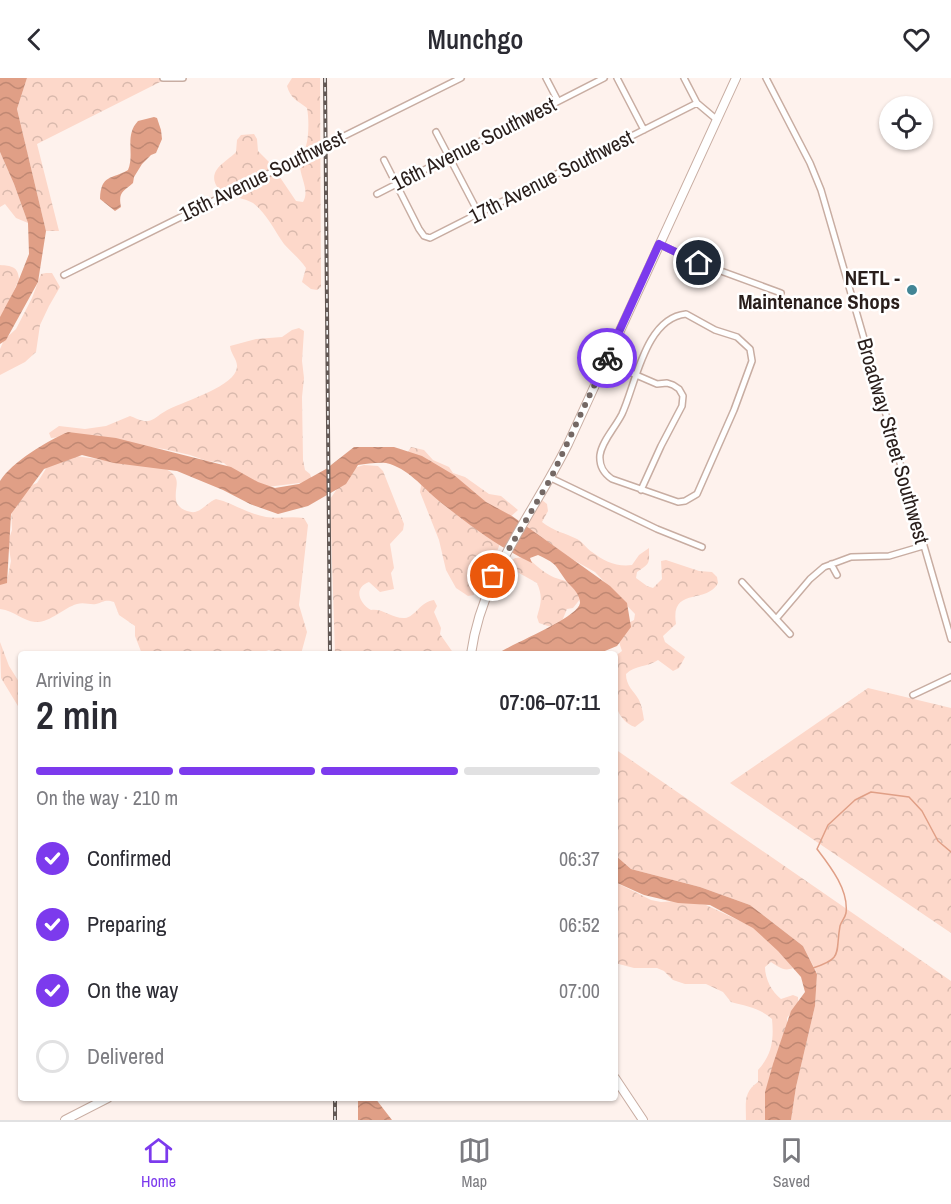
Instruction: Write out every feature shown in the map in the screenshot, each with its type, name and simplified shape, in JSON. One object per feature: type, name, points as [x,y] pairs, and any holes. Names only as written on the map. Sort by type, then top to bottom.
[{"type":"main road","points":[[472,651],[481,606],[503,559],[551,478],[736,78]]},
{"type":"main road","points":[[618,1082],[643,1120]]},
{"type":"main road","points":[[65,1120],[102,1101]]},
{"type":"street","points":[[163,78],[183,78]]},
{"type":"street","points":[[442,78],[446,85]]},
{"type":"street","name":"15th Avenue Southwest","points":[[64,275],[461,78]]},
{"type":"street","points":[[546,78],[558,101]]},
{"type":"street","name":"16th Avenue Southwest","points":[[377,194],[604,78]]},
{"type":"street","points":[[617,78],[644,130]]},
{"type":"street","points":[[684,78],[697,103],[716,119]]},
{"type":"street","name":"Broadway Street Southwest","points":[[766,78],[810,163],[821,190],[951,639]]},
{"type":"street","name":"17th Avenue Southwest","points":[[397,184],[412,218],[424,236],[430,238],[697,103]]},
{"type":"street","points":[[436,132],[479,214]]},
{"type":"street","points":[[384,160],[397,184]]},
{"type":"street","points":[[659,244],[699,263],[781,293]]},
{"type":"street","points":[[686,314],[715,330],[737,337],[750,349],[752,361],[697,494],[678,502],[641,490],[612,479],[604,473],[600,459],[603,446],[621,417],[652,338],[671,317],[686,314]]},
{"type":"street","points":[[606,362],[657,384],[673,385],[683,396],[682,406],[641,490]]},
{"type":"street","points":[[551,478],[657,529],[702,547]]},
{"type":"street","points":[[776,619],[810,579],[831,564],[851,557],[889,556],[923,546]]},
{"type":"street","points":[[831,564],[837,575]]},
{"type":"street","points":[[742,582],[790,634]]},
{"type":"street","points":[[913,695],[951,677]]},
{"type":"green space","points":[[27,78],[160,78],[162,81],[37,144],[59,231],[46,231],[17,109]]},
{"type":"green space","points":[[292,78],[320,78],[321,287],[317,290],[311,289],[302,282],[306,268],[284,244],[262,212],[253,203],[223,192],[214,179],[220,166],[236,152],[237,140],[241,135],[254,134],[258,151],[271,164],[296,201],[303,202],[305,188],[300,165],[307,142],[308,117],[307,108],[288,90],[287,86]]},
{"type":"green space","points":[[0,152],[28,223],[16,218],[5,204],[0,207]]},
{"type":"green space","points":[[0,265],[13,268],[17,271],[19,279],[0,323]]},
{"type":"green space","points":[[52,273],[60,287],[40,325],[36,352],[25,362],[0,375],[0,349],[4,340],[16,329],[41,274]]},
{"type":"green space","points":[[299,328],[304,331],[303,460],[305,470],[310,474],[312,480],[267,487],[233,471],[224,463],[207,461],[164,449],[69,436],[51,438],[49,433],[59,426],[85,429],[106,426],[130,416],[144,421],[153,420],[171,408],[214,389],[232,378],[237,364],[230,346],[256,339],[282,337]]},
{"type":"green space","points":[[411,447],[424,450],[433,460],[449,467],[453,473],[465,477],[489,494],[501,496],[518,510],[509,518],[493,563],[477,575],[474,595],[468,596],[456,588],[446,570],[439,540],[420,492],[422,480],[408,452]]},
{"type":"green space","points":[[68,455],[164,468],[176,479],[177,503],[189,512],[198,511],[216,499],[266,517],[304,518],[308,525],[299,605],[307,632],[302,651],[141,651],[135,636],[135,626],[119,615],[114,602],[109,601],[77,604],[41,622],[31,621],[0,609],[0,585],[7,581],[11,561],[8,542],[12,530],[11,506],[32,485],[37,483],[47,467]]},
{"type":"green space","points":[[364,465],[378,466],[383,471],[404,524],[403,530],[390,544],[394,568],[391,573],[394,589],[380,592],[369,582],[359,592],[363,604],[371,610],[405,618],[434,600],[437,606],[434,612],[441,628],[440,634],[452,651],[335,651],[330,499],[351,469]]},
{"type":"green space","points":[[542,500],[547,504],[548,511],[542,522],[579,540],[606,561],[632,565],[639,555],[649,548],[648,562],[637,572],[636,578],[647,586],[653,588],[662,579],[661,561],[666,560],[699,571],[712,572],[717,577],[718,583],[713,590],[683,600],[678,605],[676,624],[663,636],[665,642],[685,657],[679,668],[673,671],[658,660],[626,674],[629,685],[640,702],[644,720],[635,727],[626,722],[618,710],[618,654],[622,651],[619,642],[623,626],[634,620],[635,614],[595,572],[570,558],[525,526]]},
{"type":"green space","points":[[527,557],[546,573],[573,586],[581,598],[573,608],[567,609],[562,621],[551,627],[539,623],[537,617],[541,600],[537,583],[510,568],[509,562],[515,558]]},
{"type":"green space","points":[[0,642],[9,666],[18,680],[18,706],[1,678]]},
{"type":"green space","points":[[868,688],[951,708],[951,933],[730,783]]},
{"type":"green space","points":[[618,751],[951,981],[951,1120],[791,1120],[796,1087],[815,1006],[817,973],[803,946],[750,905],[700,887],[631,869],[618,858]]},
{"type":"green space","points":[[618,884],[651,900],[706,905],[766,935],[793,968],[784,969],[771,962],[765,967],[768,981],[781,999],[793,995],[798,997],[798,1003],[787,1018],[787,1031],[765,1092],[765,1120],[746,1120],[746,1104],[750,1090],[758,1082],[758,1070],[771,1047],[772,1019],[758,1010],[731,1002],[723,992],[706,984],[685,984],[673,980],[657,968],[634,968],[618,964]]},
{"type":"water","points":[[0,78],[27,78],[17,109],[46,231],[38,282],[6,340],[0,344],[0,317],[16,287],[29,254],[28,223],[0,152]]},
{"type":"water","points":[[157,118],[162,139],[156,153],[142,164],[133,183],[122,193],[121,207],[115,211],[100,199],[102,185],[108,179],[128,170],[134,127],[138,121]]},
{"type":"water","points":[[68,432],[116,438],[231,467],[258,482],[275,488],[299,484],[326,469],[354,447],[394,447],[422,456],[454,475],[486,502],[512,516],[610,586],[627,603],[631,627],[617,646],[605,651],[503,651],[568,616],[580,603],[578,595],[550,561],[538,555],[530,558],[532,563],[507,550],[461,518],[408,474],[386,463],[358,465],[346,484],[308,506],[278,514],[177,471],[114,463],[82,455],[44,469],[11,514],[7,583],[0,585],[0,481],[13,467],[50,441]]},
{"type":"water","points":[[618,858],[631,869],[700,887],[750,905],[803,946],[817,974],[815,1006],[796,1087],[791,1120],[765,1120],[765,1092],[791,1011],[805,992],[801,977],[753,928],[710,905],[678,903],[644,895],[618,883]]},
{"type":"water","points":[[358,1101],[377,1101],[392,1120],[358,1120]]},
{"type":"waterway","points":[[813,968],[834,957],[840,926],[846,913],[842,887],[817,849],[828,825],[855,800],[871,792],[909,797],[922,811],[938,841],[951,852]]},
{"type":"railway","points":[[325,78],[330,651]]},
{"type":"railway","points":[[335,1101],[335,1120]]},
{"type":"way so far","points":[[493,576],[551,478],[607,358]]},
{"type":"place","name":"NETL - Maintenance Shops","points":[[912,290]]},
{"type":"route","points":[[607,358],[659,244],[699,263]]}]
